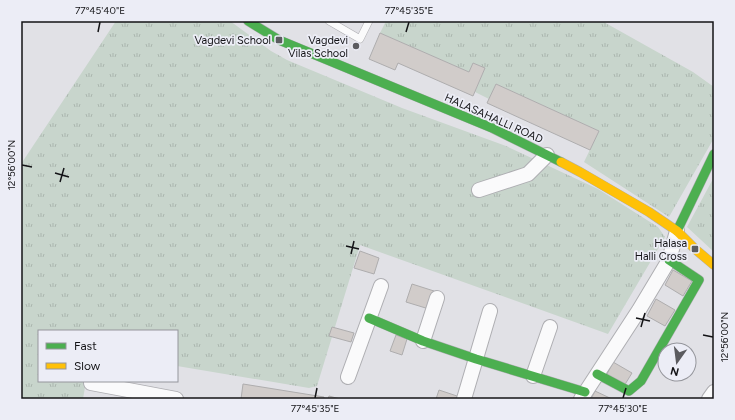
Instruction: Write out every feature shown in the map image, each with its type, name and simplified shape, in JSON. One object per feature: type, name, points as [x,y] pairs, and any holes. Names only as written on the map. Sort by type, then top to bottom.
[{"type":"main road","name":"HALASAHALLI ROAD","points":[[248,21],[279,40],[492,128],[580,172],[649,212],[677,231],[714,265]]},
{"type":"main road","points":[[677,231],[714,154]]},
{"type":"main road","points":[[597,374],[629,391],[641,381],[699,280],[669,260]]},
{"type":"main road","points":[[369,318],[424,342],[533,376],[583,395]]},
{"type":"street","points":[[479,190],[528,174],[547,155]]},
{"type":"street","points":[[583,395],[639,310],[669,260],[677,231]]},
{"type":"street","points":[[348,377],[381,286]]},
{"type":"street","points":[[424,342],[437,298]]},
{"type":"street","points":[[464,399],[490,311]]},
{"type":"street","points":[[533,376],[550,327]]},
{"type":"street","points":[[91,383],[117,394],[176,399]]},
{"type":"street","points":[[709,399],[714,392]]},
{"type":"lane","points":[[329,21],[360,39],[369,21]]},
{"type":"green space","points":[[116,21],[230,21],[271,51],[287,60],[402,108],[506,146],[598,189],[658,227],[665,237],[608,334],[360,245],[317,386],[309,388],[178,366],[178,330],[38,330],[38,382],[86,382],[83,399],[21,399],[21,164]]},
{"type":"green space","points":[[386,21],[602,21],[693,72],[714,87],[714,138],[669,217],[584,162],[599,131],[496,84],[489,99],[475,92],[485,68],[473,63],[469,72],[380,33]]},
{"type":"green space","points":[[714,177],[714,252],[687,227]]},
{"type":"building","points":[[380,33],[469,72],[473,63],[485,68],[473,96],[398,63],[395,70],[369,59]]},
{"type":"building","points":[[496,84],[599,131],[590,150],[487,103]]},
{"type":"building","points":[[360,251],[379,258],[374,274],[354,268]]},
{"type":"building","points":[[673,270],[692,281],[683,296],[665,285]]},
{"type":"building","points":[[412,284],[434,291],[429,309],[406,302]]},
{"type":"building","points":[[656,299],[675,310],[665,326],[647,316]]},
{"type":"building","points":[[332,327],[354,333],[351,342],[329,336]]},
{"type":"building","points":[[396,335],[407,339],[402,355],[390,351]]},
{"type":"building","points":[[613,362],[632,373],[624,386],[606,376]]},
{"type":"building","points":[[243,384],[324,397],[324,399],[241,399]]},
{"type":"building","points":[[439,390],[460,397],[460,399],[436,399]]},
{"type":"building","points":[[595,391],[612,399],[591,399]]},
{"type":"building","points":[[329,396],[340,399],[328,399]]},
{"type":"traffic: fast","points":[[248,21],[279,40],[492,128],[561,162]]},
{"type":"traffic: fast","points":[[677,231],[714,154]]},
{"type":"traffic: fast","points":[[597,374],[629,391],[641,381],[699,280],[669,260]]},
{"type":"traffic: fast","points":[[369,318],[423,341],[476,359],[585,392]]},
{"type":"traffic: slow","points":[[561,162],[649,212],[677,231],[714,265]]},
{"type":"place","name":"Vagdevi School","points":[[279,40]]},
{"type":"place","name":"Vagdevi Vilas School","points":[[356,46]]},
{"type":"place","name":"Halasa Halli Cross","points":[[695,249]]}]
